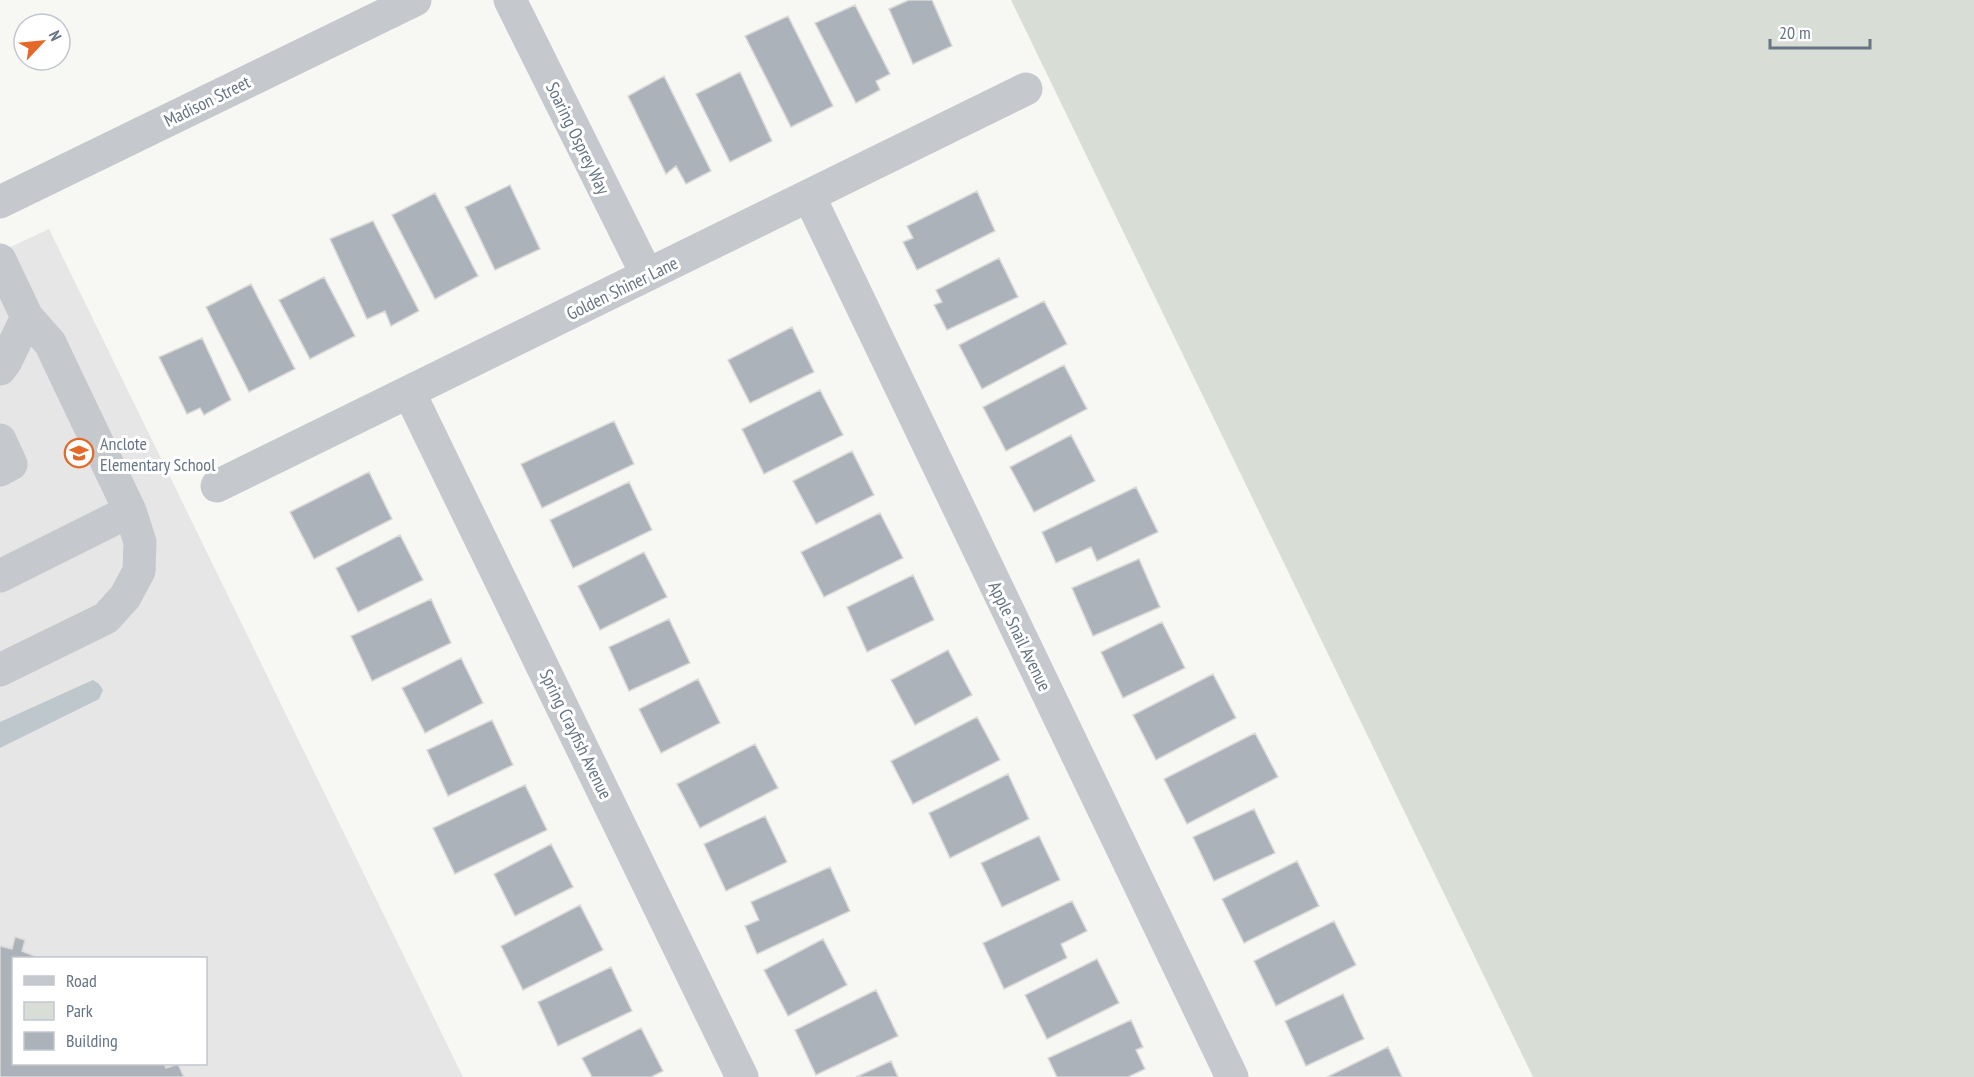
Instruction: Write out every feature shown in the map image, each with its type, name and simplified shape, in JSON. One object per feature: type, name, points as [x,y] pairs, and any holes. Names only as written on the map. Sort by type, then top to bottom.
[{"type":"street","name":"Madison Street","points":[[0,202],[415,0]]},
{"type":"street","name":"Soaring Osprey Way","points":[[510,0],[647,275]]},
{"type":"street","name":"Golden Shiner Lane","points":[[217,486],[1026,89]]},
{"type":"street","name":"Apple Snail Avenue","points":[[809,196],[1232,1077]]},
{"type":"street","points":[[0,260],[27,317],[50,343],[130,512],[140,542],[139,572],[125,597],[106,618],[0,670]]},
{"type":"street","points":[[0,369],[27,317]]},
{"type":"street","name":"Spring Crayfish Avenue","points":[[409,392],[742,1077]]},
{"type":"street","points":[[0,441],[11,464],[0,470]]},
{"type":"street","points":[[0,576],[130,512]]},
{"type":"shaded area","name":"Anclote Elementary School","points":[[49,229],[463,1077],[0,1077],[0,252]]},
{"type":"shaded area","points":[[93,680],[103,690],[99,699],[0,748],[0,722]]},
{"type":"green space","points":[[1011,0],[1974,0],[1974,1077],[1533,1077]]},
{"type":"building","points":[[909,0],[932,0],[952,46],[913,64],[889,9]]},
{"type":"building","points":[[855,5],[890,74],[876,81],[880,90],[856,103],[815,23]]},
{"type":"building","points":[[788,16],[833,106],[791,127],[745,36]]},
{"type":"building","points":[[740,72],[772,141],[730,162],[696,94]]},
{"type":"building","points":[[664,76],[711,171],[686,184],[676,166],[666,174],[628,96]]},
{"type":"building","points":[[510,185],[540,249],[495,270],[465,207]]},
{"type":"building","points":[[977,191],[995,231],[917,270],[903,242],[913,238],[907,226]]},
{"type":"building","points":[[435,193],[478,276],[435,299],[392,215]]},
{"type":"building","points":[[373,221],[419,311],[391,326],[385,311],[367,319],[330,239]]},
{"type":"building","points":[[999,258],[1018,297],[947,330],[934,305],[942,302],[936,290]]},
{"type":"building","points":[[324,277],[355,336],[310,359],[279,300]]},
{"type":"building","points":[[251,284],[295,369],[249,392],[206,307]]},
{"type":"building","points":[[1044,301],[1067,344],[982,389],[959,345]]},
{"type":"building","points":[[792,327],[814,372],[750,403],[728,360]]},
{"type":"building","points":[[202,338],[231,400],[204,415],[200,408],[187,414],[159,357]]},
{"type":"building","points":[[1064,365],[1087,409],[1006,451],[983,407]]},
{"type":"building","points":[[820,390],[843,435],[764,474],[742,429]]},
{"type":"building","points":[[614,421],[634,464],[542,508],[521,464]]},
{"type":"building","points":[[1071,435],[1095,481],[1034,512],[1010,467]]},
{"type":"building","points":[[852,451],[874,495],[816,524],[793,481]]},
{"type":"building","points":[[369,472],[392,519],[314,559],[290,512]]},
{"type":"building","points":[[629,482],[652,530],[573,568],[550,520]]},
{"type":"building","points":[[1136,487],[1158,532],[1097,561],[1091,547],[1056,563],[1042,532]]},
{"type":"building","points":[[880,513],[903,558],[824,597],[801,552]]},
{"type":"building","points":[[400,535],[423,580],[358,612],[336,568]]},
{"type":"building","points":[[644,552],[667,597],[600,630],[578,586]]},
{"type":"building","points":[[1139,559],[1160,607],[1093,636],[1072,588]]},
{"type":"building","points":[[913,575],[934,620],[867,652],[847,607]]},
{"type":"building","points":[[431,599],[451,643],[372,681],[351,636]]},
{"type":"building","points":[[669,619],[690,663],[629,691],[609,647]]},
{"type":"building","points":[[1162,622],[1185,668],[1123,698],[1101,652]]},
{"type":"building","points":[[948,650],[972,695],[915,725],[891,680]]},
{"type":"building","points":[[461,658],[483,703],[425,733],[402,688]]},
{"type":"building","points":[[1213,674],[1236,718],[1156,760],[1133,715]]},
{"type":"building","points":[[698,679],[720,723],[661,753],[639,709]]},
{"type":"building","points":[[977,717],[1000,760],[913,804],[891,761]]},
{"type":"building","points":[[492,720],[513,765],[448,796],[427,750]]},
{"type":"building","points":[[1255,733],[1278,777],[1187,824],[1164,779]]},
{"type":"building","points":[[755,744],[778,788],[700,828],[677,784]]},
{"type":"building","points":[[1008,774],[1029,819],[950,858],[929,813]]},
{"type":"building","points":[[525,785],[547,830],[455,874],[433,828]]},
{"type":"building","points":[[1254,809],[1275,853],[1214,881],[1193,837]]},
{"type":"building","points":[[765,816],[787,862],[726,891],[704,844]]},
{"type":"building","points":[[1039,836],[1060,880],[1002,907],[981,863]]},
{"type":"building","points":[[551,844],[573,887],[515,916],[494,874]]},
{"type":"building","points":[[1297,861],[1319,906],[1244,943],[1222,899]]},
{"type":"building","points":[[830,867],[850,911],[757,954],[745,926],[759,920],[751,902]]},
{"type":"building","points":[[1072,901],[1087,931],[1061,944],[1067,958],[1004,989],[983,943]]},
{"type":"building","points":[[580,905],[603,950],[523,990],[501,946]]},
{"type":"building","points":[[1334,921],[1356,965],[1276,1006],[1254,961]]},
{"type":"building","points":[[15,937],[25,940],[22,951],[37,957],[12,957],[12,1065],[164,1065],[166,1068],[178,1065],[184,1077],[0,1077],[0,946],[12,949]]},
{"type":"building","points":[[823,939],[847,985],[788,1016],[764,970]]},
{"type":"building","points":[[1097,959],[1119,1003],[1047,1039],[1025,995]]},
{"type":"building","points":[[611,967],[632,1011],[558,1046],[538,1002]]},
{"type":"building","points":[[876,990],[898,1036],[816,1075],[795,1030]]},
{"type":"building","points":[[1343,994],[1364,1039],[1306,1066],[1285,1021]]},
{"type":"building","points":[[1131,1020],[1143,1047],[1136,1050],[1145,1069],[1128,1077],[1057,1077],[1048,1058]]},
{"type":"building","points":[[641,1028],[663,1071],[651,1077],[592,1077],[582,1058]]},
{"type":"building","points":[[1388,1047],[1402,1077],[1327,1077]]},
{"type":"building","points":[[891,1061],[898,1077],[856,1077]]},
{"type":"place","name":"Anclote Elementary School","points":[[79,453]]}]
